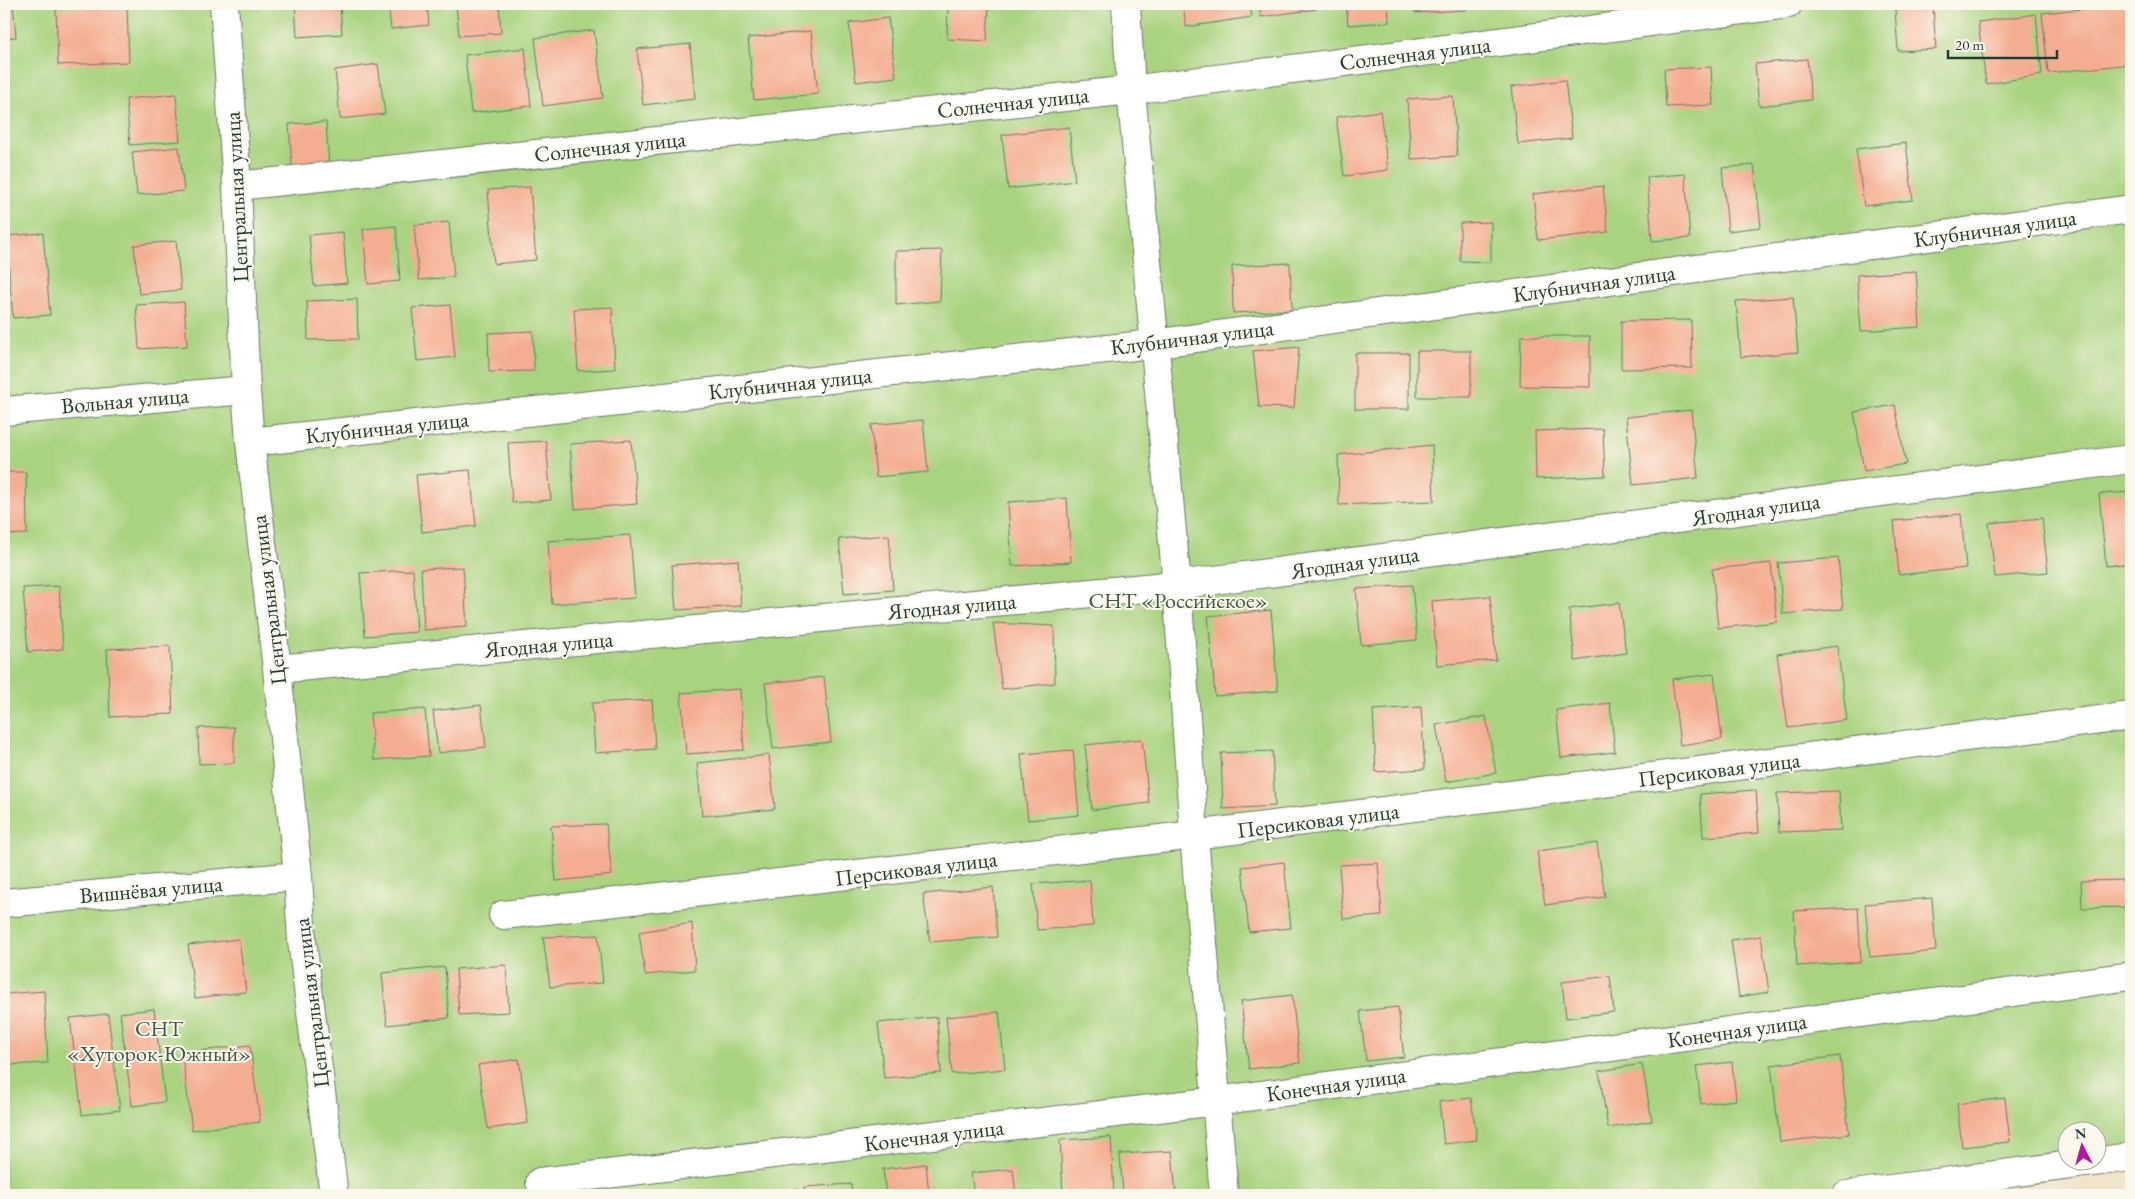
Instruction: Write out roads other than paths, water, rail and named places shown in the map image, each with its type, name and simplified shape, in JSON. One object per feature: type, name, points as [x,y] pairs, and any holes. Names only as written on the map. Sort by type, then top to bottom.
[{"type":"street","name":"Центральная улица","points":[[224,4],[237,186],[250,442],[277,669],[298,876],[302,941],[334,1195]]},
{"type":"street","points":[[1126,4],[1131,90],[1153,344],[1177,585],[1194,835],[1224,1195]]},
{"type":"street","name":"Солнечная улица","points":[[237,186],[1131,90],[1788,4]]},
{"type":"street","name":"Клубничная улица","points":[[250,442],[1153,344],[2131,209]]},
{"type":"street","name":"Вольная улица","points":[[4,411],[246,390]]},
{"type":"street","name":"Ягодная улица","points":[[277,669],[1177,585],[2131,459]]},
{"type":"street","name":"Персиковая улица","points":[[503,915],[1194,835],[2131,716]]},
{"type":"street","name":"Вишнёвая улица","points":[[4,903],[298,876]]},
{"type":"street","name":"Конечная улица","points":[[540,1182],[1217,1101],[2131,976]]},
{"type":"street","points":[[1846,1195],[2131,1157]]},
{"type":"park label","name":"СНТ «Российское»","points":[[1178,600]]},
{"type":"park label","name":"СНТ «Хуторок-Южный»","points":[[159,1040]]}]
